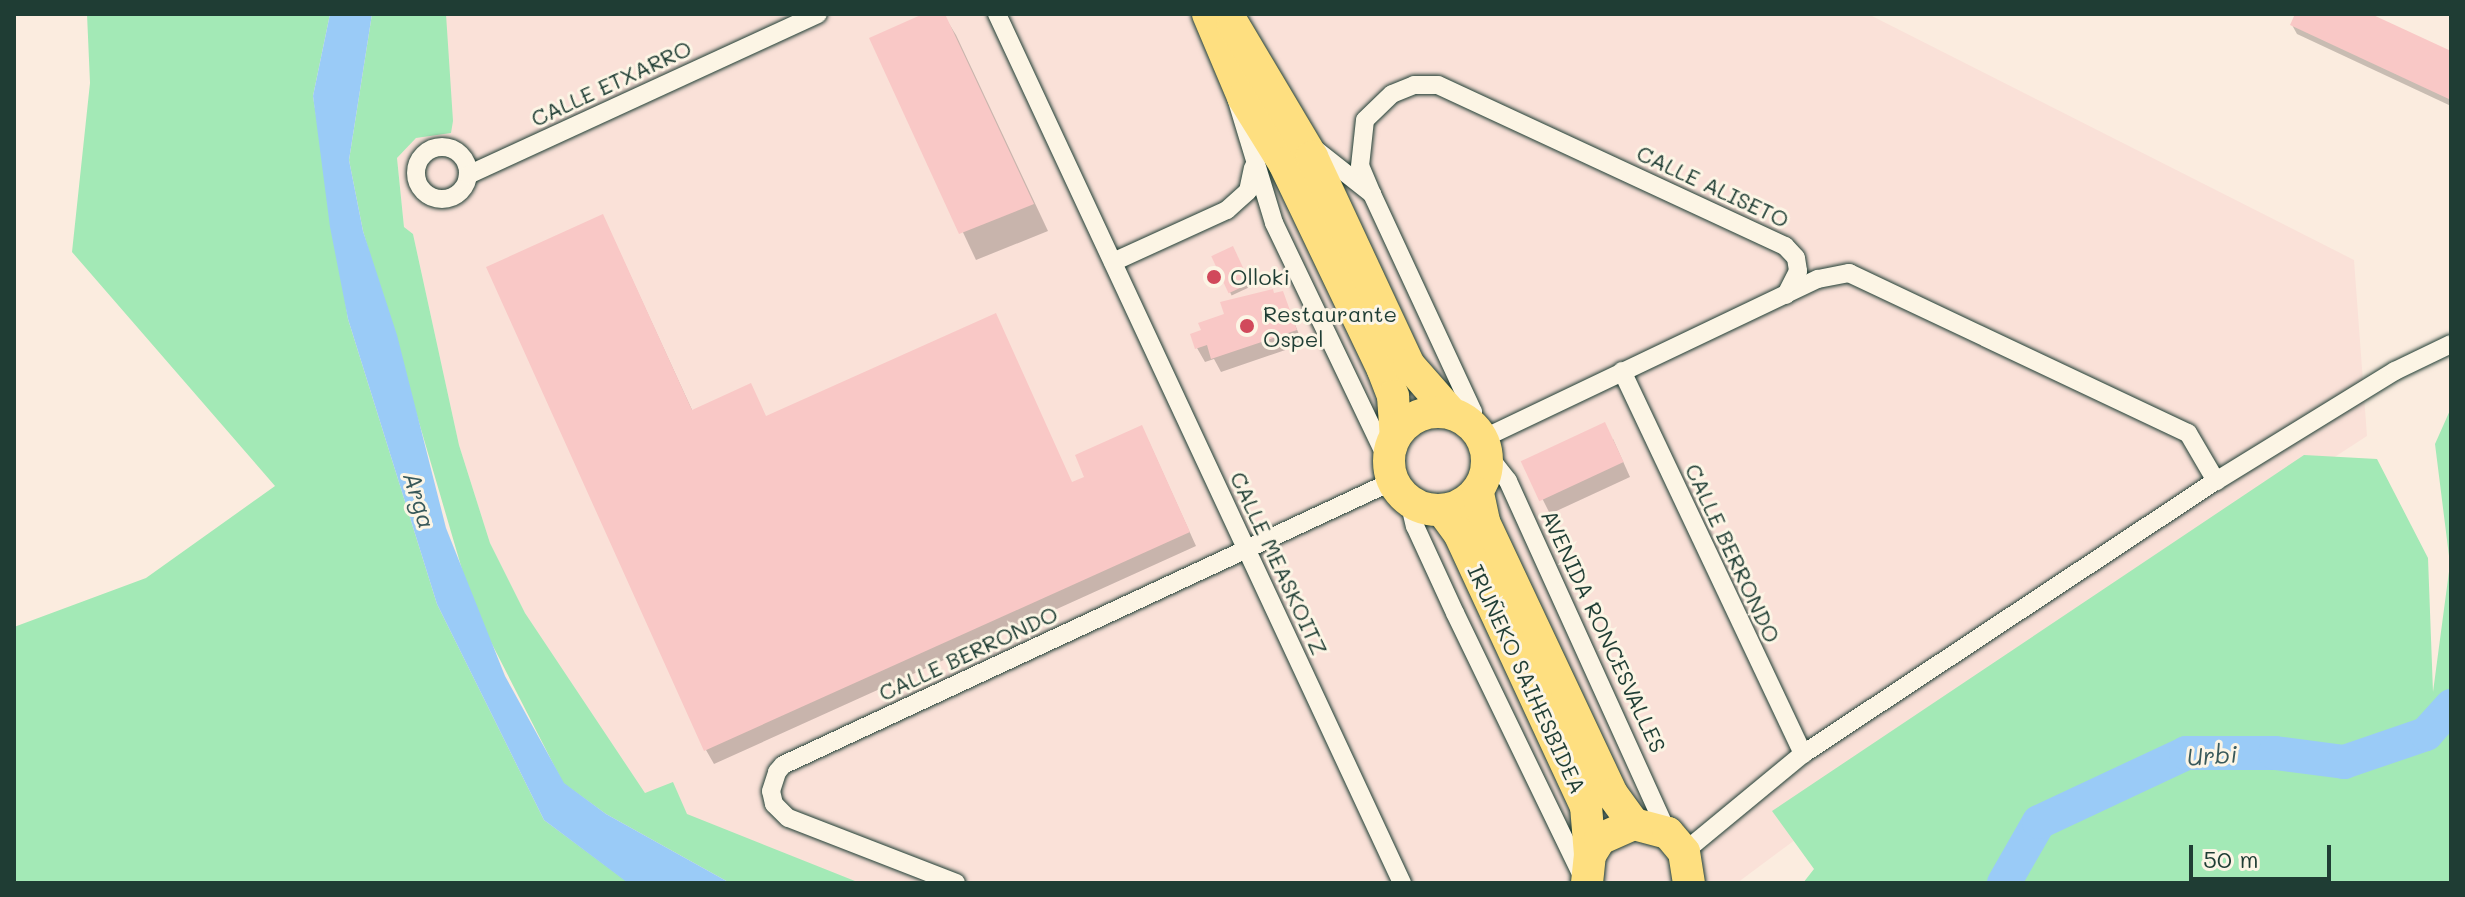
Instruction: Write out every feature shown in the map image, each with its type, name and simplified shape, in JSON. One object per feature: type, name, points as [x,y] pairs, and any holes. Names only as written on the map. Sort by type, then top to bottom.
[{"type":"highway","points":[[1208,14],[1230,66],[1284,163],[1383,370],[1393,396],[1396,470],[1442,510],[1478,493],[1472,432],[1409,365],[1300,137],[1247,54],[1229,14]]},
{"type":"highway","points":[[1396,470],[1410,420],[1430,412],[1472,432]]},
{"type":"highway","name":"IRUÑEKO SAIHESBIDEA","points":[[1478,493],[1484,522],[1605,780],[1634,824]]},
{"type":"highway","name":"IRUÑEKO SAIHESBIDEA","points":[[1442,510],[1459,533],[1586,806],[1587,874]]},
{"type":"highway","points":[[1587,874],[1608,834],[1634,824],[1680,856]]},
{"type":"street","name":"CALLE ETXARRO","points":[[468,175],[818,14]]},
{"type":"street","name":"CALLE MEASKOITZ","points":[[997,14],[1402,883]]},
{"type":"street","points":[[1230,66],[1253,164],[1280,236],[1396,470],[1426,552],[1587,874]]},
{"type":"street","name":"CALLE ALISETO","points":[[1372,194],[1360,166],[1365,120],[1392,94],[1414,85],[1438,85],[1785,246],[1796,258],[1798,271],[1786,295]]},
{"type":"street","name":"AVENIDA RONCESVALLES","points":[[1300,137],[1372,194],[1473,412],[1472,432],[1508,481],[1680,856]]},
{"type":"street","points":[[1113,262],[1227,210],[1248,191],[1253,164]]},
{"type":"street","points":[[1472,432],[1622,371],[1837,273],[1858,276],[2188,433],[2216,481]]},
{"type":"street","points":[[1680,856],[1803,754],[2216,481],[2395,371],[2451,344]]},
{"type":"street","name":"CALLE BERRONDO","points":[[1622,371],[1803,754]]},
{"type":"street","name":"CALLE BERRONDO","points":[[956,883],[788,818],[774,804],[771,791],[777,772],[783,765],[1247,551],[1396,470]]},
{"type":"shaded area","points":[[446,14],[1868,14],[2354,260],[2367,436],[2145,580],[1737,883],[860,883],[713,828],[645,793],[525,613],[490,543],[459,445],[413,234],[404,227],[397,158],[416,138],[430,133],[446,54]]},
{"type":"green space","points":[[87,14],[330,14],[313,96],[348,319],[437,604],[544,820],[629,883],[14,883],[14,627],[146,578],[275,486],[72,252],[90,83]]},
{"type":"green space","points":[[372,14],[446,14],[453,121],[451,133],[416,138],[397,158],[404,227],[413,234],[459,445],[490,543],[525,613],[645,793],[673,782],[687,814],[860,883],[730,883],[606,814],[563,783],[473,607],[363,231],[349,160]]},
{"type":"green space","points":[[2451,408],[2451,883],[1803,883],[1814,869],[1772,811],[2304,455],[2377,459],[2428,558],[2433,692],[2450,564],[2435,444]]},
{"type":"water","name":"Arga","points":[[330,14],[372,14],[349,160],[363,231],[397,335],[446,528],[505,676],[564,783],[606,814],[730,883],[628,883],[544,820],[437,604],[348,319],[330,227],[313,96]]},
{"type":"building","points":[[923,14],[945,14],[1034,204],[959,234],[869,38]]},
{"type":"building","points":[[2295,14],[2371,14],[2451,51],[2451,100],[2290,25]]},
{"type":"building","points":[[603,214],[692,410],[751,383],[766,416],[996,313],[1072,482],[1084,477],[1075,455],[1142,425],[1190,532],[704,751],[486,267]]},
{"type":"building","points":[[1233,246],[1250,283],[1229,293],[1211,256]]},
{"type":"building","name":"Restaurante Ospel","points":[[1273,289],[1274,293],[1283,291],[1297,330],[1211,359],[1207,345],[1195,349],[1190,334],[1201,330],[1198,323],[1224,314],[1220,302]]},
{"type":"building","points":[[1605,422],[1624,462],[1539,501],[1521,461]]},
{"type":"waterway","name":"Urbi","points":[[2004,883],[2039,822],[2186,753],[2275,753],[2344,762],[2426,734],[2451,706]]},
{"type":"place","name":"Olloki","points":[[1214,277]]},
{"type":"place","name":"Restaurante Ospel","points":[[1247,326]]}]
